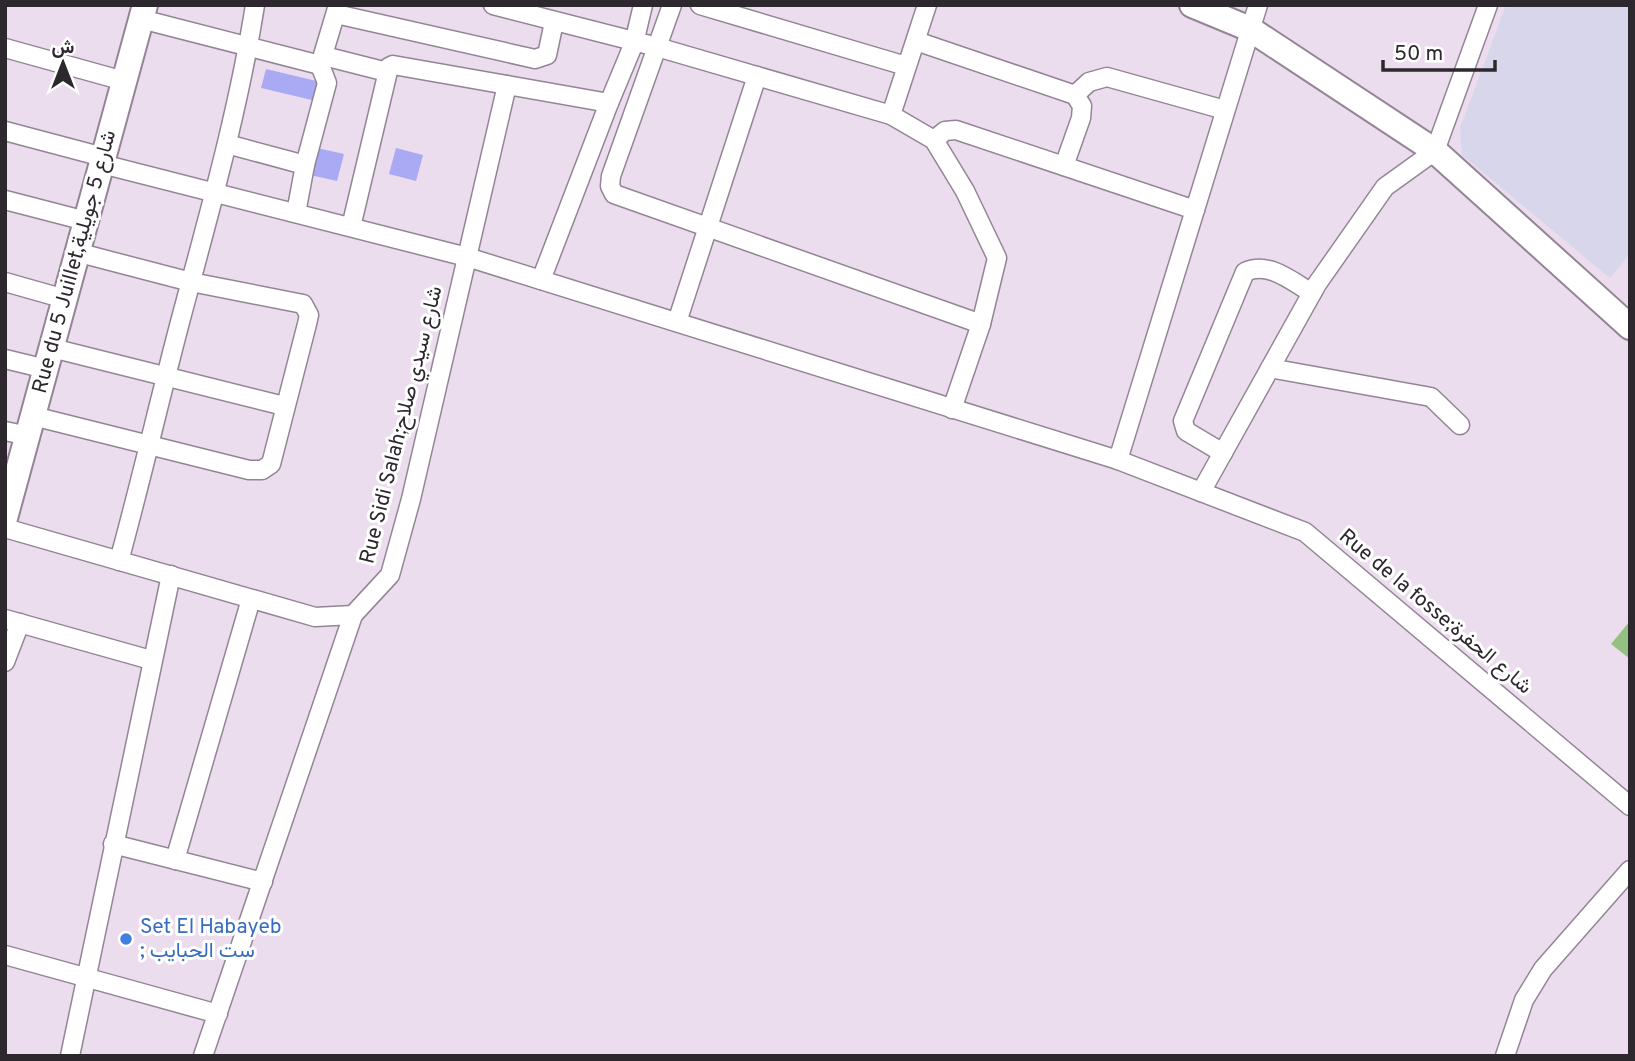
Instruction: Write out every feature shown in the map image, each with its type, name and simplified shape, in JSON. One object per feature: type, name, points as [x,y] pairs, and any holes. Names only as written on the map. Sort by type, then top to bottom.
[{"type":"main road","points":[[1192,5],[1250,29],[1435,151],[1630,327]]},
{"type":"main road","name":"Rue du 5 Juillet,شارع 5 جويلية","points":[[5,518],[22,427],[49,359],[143,12]]},
{"type":"street","points":[[119,561],[216,192],[255,5]]},
{"type":"street","points":[[493,5],[657,47],[891,115],[934,140],[965,191],[997,258],[981,324],[952,409]]},
{"type":"street","points":[[541,280],[634,43],[643,5]]},
{"type":"street","points":[[672,5],[611,176],[610,186],[614,194],[981,324]]},
{"type":"street","points":[[701,5],[906,66]]},
{"type":"street","points":[[891,115],[927,5]]},
{"type":"street","points":[[1118,460],[1258,5]]},
{"type":"street","points":[[1201,492],[1312,293],[1385,187],[1435,151],[1489,5]]},
{"type":"street","points":[[296,213],[305,166],[327,83],[322,61],[337,10],[535,59],[547,55],[554,22]]},
{"type":"street","points":[[143,12],[248,47],[387,72]]},
{"type":"street","points":[[916,41],[1075,95],[1082,106],[1081,118],[1064,166]]},
{"type":"street","points":[[5,48],[124,81]]},
{"type":"street","points":[[351,227],[387,72],[393,65],[609,103]]},
{"type":"street","points":[[677,322],[757,76]]},
{"type":"street","points":[[1075,95],[1089,82],[1107,77],[1225,110]]},
{"type":"street","name":"Rue Sidi Salah;شارع سيدي صلاح","points":[[353,615],[390,575],[411,499],[507,85]]},
{"type":"street","points":[[934,140],[945,131],[956,130],[1195,210]]},
{"type":"street","name":"Rue de la fosse;شارع الحفرة","points":[[5,131],[102,161],[467,257],[1118,460],[1305,532],[1625,803],[1630,821]]},
{"type":"street","points":[[227,144],[305,166]]},
{"type":"street","points":[[5,200],[86,221]]},
{"type":"street","points":[[22,427],[150,445],[249,470],[262,470],[271,464],[309,315],[303,304],[191,282],[76,252]]},
{"type":"street","points":[[1223,453],[1186,430],[1183,421],[1245,272],[1254,268],[1267,268],[1312,293]]},
{"type":"street","points":[[5,282],[65,299]]},
{"type":"street","points":[[5,359],[49,359],[166,376],[284,406]]},
{"type":"street","points":[[1270,368],[1431,397],[1460,425]]},
{"type":"street","points":[[5,528],[315,617],[353,615],[203,1056]]},
{"type":"street","points":[[70,1056],[151,660],[171,575]]},
{"type":"street","points":[[175,860],[251,598]]},
{"type":"street","points":[[5,662],[12,621],[151,660]]},
{"type":"street","points":[[113,844],[263,882]]},
{"type":"street","points":[[1505,1056],[1524,1000],[1543,969],[1630,870]]},
{"type":"street","points":[[5,955],[218,1014]]},
{"type":"shaded area","points":[[1506,5],[1630,5],[1630,254],[1610,278],[1462,155],[1460,128]]},
{"type":"green space","points":[[1630,621],[1630,659],[1611,644]]},
{"type":"building","points":[[266,69],[321,82],[316,101],[261,88]]},
{"type":"building","points":[[317,148],[344,154],[337,181],[310,175]]},
{"type":"building","points":[[396,148],[423,155],[416,181],[389,174]]},
{"type":"place","name":"Set El Habayeb ; ست الحبايب","points":[[126,939]]}]
